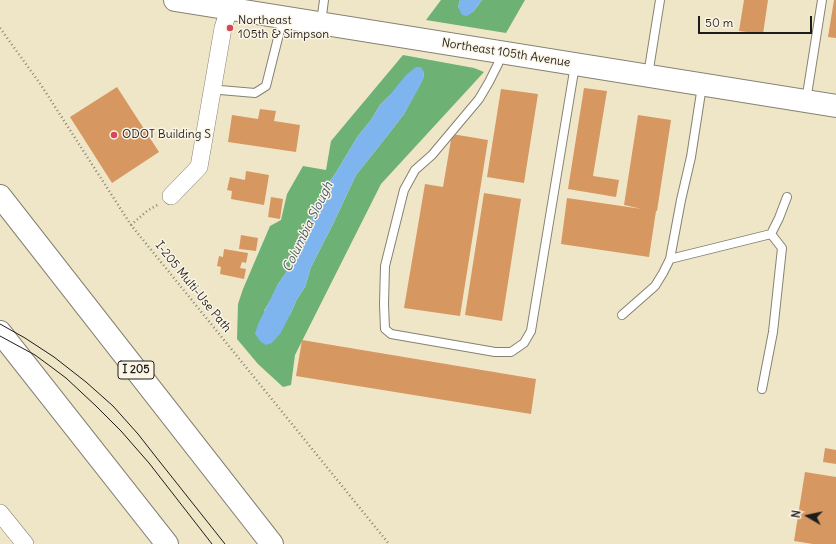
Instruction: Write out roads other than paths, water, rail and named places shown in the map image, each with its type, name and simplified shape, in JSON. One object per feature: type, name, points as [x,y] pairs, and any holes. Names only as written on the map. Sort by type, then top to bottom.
[{"type":"main road","name":"Northeast 105th Avenue","points":[[175,0],[231,4],[283,17],[836,106]]},
{"type":"main road","name":"I 205","points":[[0,196],[272,544]]},
{"type":"main road","points":[[0,332],[166,544]]},
{"type":"street","points":[[171,196],[199,167],[223,28],[231,4]]},
{"type":"street","points":[[0,513],[25,544]]},
{"type":"lane","points":[[321,23],[324,0]]},
{"type":"lane","points":[[647,76],[660,0]]},
{"type":"lane","points":[[806,102],[822,0]]},
{"type":"lane","points":[[212,88],[255,93],[266,86],[283,17]]},
{"type":"lane","points":[[501,52],[498,64],[479,99],[432,156],[415,170],[404,190],[385,266],[385,329],[391,334],[495,352],[511,352],[524,343],[531,332],[575,64]]},
{"type":"lane","points":[[622,314],[655,286],[670,259],[691,157],[702,85]]},
{"type":"lane","points":[[670,259],[771,234],[787,197]]},
{"type":"lane","points":[[762,389],[773,332],[782,248],[771,234]]},
{"type":"water","points":[[460,0],[482,0],[473,12],[467,16],[462,15],[458,7]]},
{"type":"water","name":"Columbia Slough","points":[[416,67],[421,67],[424,72],[423,79],[416,93],[404,114],[356,175],[311,267],[305,287],[297,299],[280,334],[272,343],[266,345],[261,342],[255,334],[258,324],[278,284],[290,267],[325,188],[358,136],[371,120],[380,105],[406,75]]},
{"type":"tram line","points":[[0,324],[54,357],[86,382],[113,406],[138,434],[225,544]]},
{"type":"tram line","points":[[0,336],[35,355],[66,378],[96,406],[121,431],[149,463],[212,544]]},
{"type":"place","name":"Northeast 105th & Simpson","points":[[230,28]]},
{"type":"place","name":"ODOT Building S","points":[[114,135]]}]
